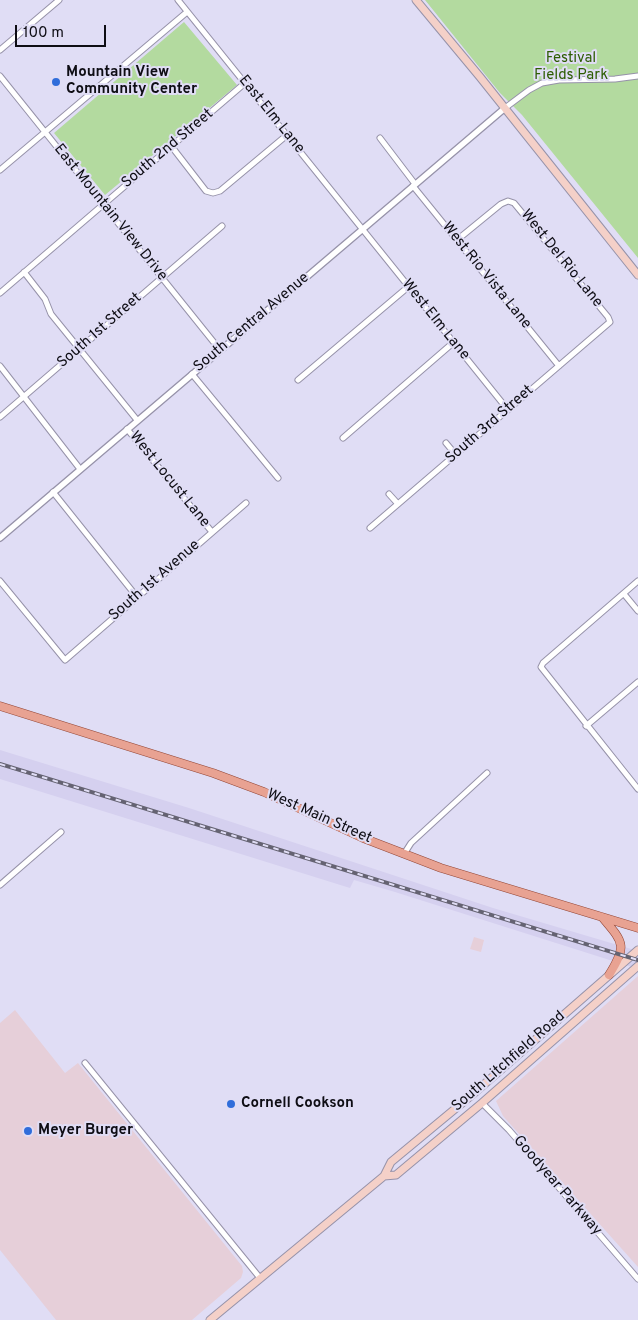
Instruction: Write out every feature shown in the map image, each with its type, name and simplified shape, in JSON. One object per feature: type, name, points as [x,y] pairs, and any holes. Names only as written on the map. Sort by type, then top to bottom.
[{"type":"main road","points":[[416,0],[638,275]]},
{"type":"main road","name":"West Main Street","points":[[0,706],[213,773],[264,792],[363,838],[441,868],[638,928]]},
{"type":"main road","points":[[602,917],[617,934],[621,944],[621,954],[610,975]]},
{"type":"main road","name":"South Litchfield Road","points":[[210,1320],[384,1176],[391,1162],[473,1094],[638,950]]},
{"type":"main road","name":"South Litchfield Road","points":[[396,1175],[482,1103],[638,966]]},
{"type":"main road","name":"Goodyear Parkway","points":[[473,1094],[482,1103]]},
{"type":"main road","points":[[384,1176],[396,1175],[391,1162]]},
{"type":"street","points":[[0,50],[59,0]]},
{"type":"street","name":"East Elm Lane","points":[[178,0],[358,222],[362,230]]},
{"type":"street","points":[[0,170],[187,12]]},
{"type":"street","name":"East Mountain View Drive","points":[[0,76],[220,350]]},
{"type":"street","points":[[504,108],[542,83],[559,80],[615,79],[638,76]]},
{"type":"street","name":"South 2nd Street","points":[[0,293],[246,83]]},
{"type":"street","name":"South Central Avenue","points":[[0,538],[504,108]]},
{"type":"street","points":[[172,147],[206,191],[213,193],[220,191],[287,135]]},
{"type":"street","name":"West Rio Vista Lane","points":[[380,138],[457,240],[559,366]]},
{"type":"street","name":"West Del Rio Lane","points":[[457,240],[501,204],[508,201],[514,203],[610,322]]},
{"type":"street","name":"South 1st Street","points":[[0,417],[222,226]]},
{"type":"street","name":"West Elm Lane","points":[[362,230],[508,410]]},
{"type":"street","points":[[24,272],[45,299],[51,314],[137,420]]},
{"type":"street","points":[[298,380],[408,287]]},
{"type":"street","name":"South 3rd Street","points":[[370,528],[610,322]]},
{"type":"street","points":[[343,438],[454,342]]},
{"type":"street","points":[[0,366],[80,469]]},
{"type":"street","points":[[192,374],[278,478]]},
{"type":"street","name":"West Locust Lane","points":[[127,429],[212,532]]},
{"type":"street","points":[[446,443],[456,455]]},
{"type":"street","points":[[53,492],[137,597]]},
{"type":"street","points":[[389,494],[398,504]]},
{"type":"street","name":"South 1st Avenue","points":[[0,581],[65,660],[246,503]]},
{"type":"street","points":[[637,785],[586,726],[541,667],[543,663],[638,581]]},
{"type":"street","points":[[624,594],[638,611]]},
{"type":"street","points":[[586,726],[638,682]]},
{"type":"street","points":[[404,854],[411,843],[487,773]]},
{"type":"street","points":[[0,885],[62,832]]},
{"type":"street","points":[[86,1063],[260,1278]]},
{"type":"street","name":"Goodyear Parkway","points":[[482,1103],[515,1137],[638,1279]]},
{"type":"shaded area","points":[[0,750],[189,808],[493,908],[638,951],[638,969],[354,880],[350,888],[0,779]]},
{"type":"shaded area","points":[[474,937],[484,940],[481,952],[470,949]]},
{"type":"shaded area","points":[[638,976],[638,1267],[503,1116],[496,1101]]},
{"type":"shaded area","points":[[15,1010],[65,1073],[78,1063],[242,1266],[241,1278],[192,1320],[56,1320],[0,1250],[0,1023]]},
{"type":"green space","name":"Festival Fields Park","points":[[425,0],[638,0],[638,258],[522,115],[500,93]]},
{"type":"green space","points":[[184,22],[237,85],[105,195],[54,133]]},
{"type":"railway","points":[[0,764],[638,960]]},
{"type":"place","name":"Mountain View Community Center","points":[[56,82]]},
{"type":"place","name":"Cornell Cookson","points":[[231,1104]]},
{"type":"place","name":"Meyer Burger","points":[[28,1131]]}]
